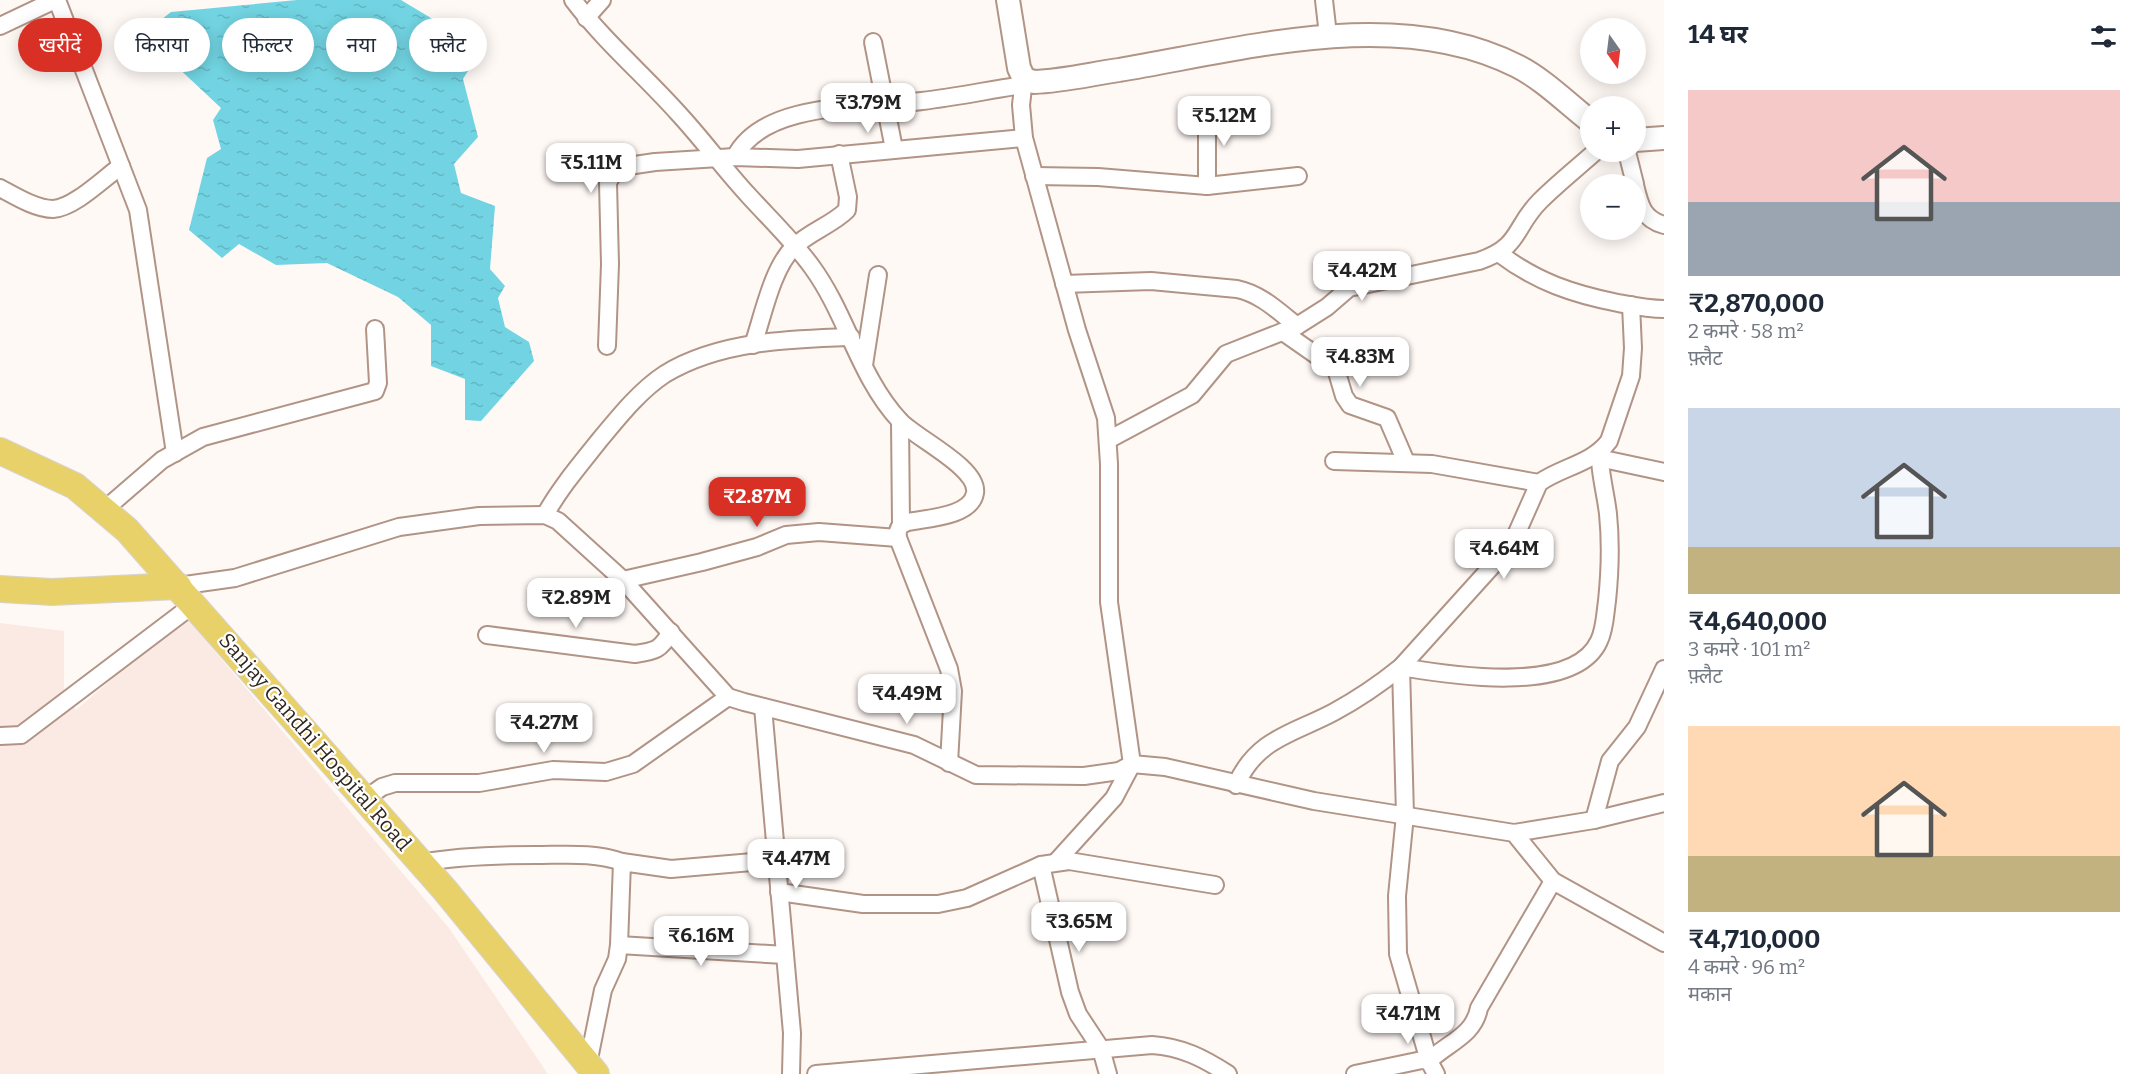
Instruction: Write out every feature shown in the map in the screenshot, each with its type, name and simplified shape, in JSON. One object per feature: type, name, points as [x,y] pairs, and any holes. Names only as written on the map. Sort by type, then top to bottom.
[{"type":"main road","points":[[1008,0],[1023,82],[1049,82],[1328,35],[1399,36],[1469,49],[1498,57],[1520,67],[1580,113]]},
{"type":"main road","points":[[1646,139],[1664,138]]},
{"type":"main road","name":"Sanjay Gandhi Hospital Road","points":[[0,451],[75,486],[127,530],[420,862],[592,1069]]},
{"type":"main road","points":[[0,589],[186,595]]},
{"type":"street","points":[[0,26],[56,0],[138,210],[175,453]]},
{"type":"street","points":[[573,0],[586,18],[680,114],[713,158],[794,246],[829,292],[874,389],[900,421],[968,471],[975,484],[975,496],[963,508],[899,531],[819,532],[786,535],[757,547],[623,580]]},
{"type":"street","points":[[586,18],[602,0]]},
{"type":"street","points":[[1324,0],[1328,35]]},
{"type":"street","points":[[873,42],[894,149]]},
{"type":"street","points":[[735,157],[748,139],[795,116],[825,109],[884,105],[1023,82],[1021,105],[1024,138],[1064,284],[1101,397],[1108,440],[1109,602],[1132,764],[1114,798],[1049,863]]},
{"type":"street","points":[[1207,108],[1207,186]]},
{"type":"street","points":[[607,346],[610,264],[608,183],[613,173],[628,166],[713,158],[798,159],[1024,138]]},
{"type":"street","points":[[753,345],[777,272],[794,246],[847,210],[849,205],[839,154]]},
{"type":"street","points":[[1108,440],[1192,395],[1226,354],[1290,329],[1327,308],[1349,288],[1479,261],[1500,254],[1538,202],[1584,162]]},
{"type":"street","points":[[0,188],[32,204],[52,209],[67,206],[121,166]]},
{"type":"street","points":[[1034,176],[1098,177],[1207,186],[1298,176]]},
{"type":"street","points":[[1646,216],[1664,225]]},
{"type":"street","points":[[1500,254],[1537,279],[1558,288],[1631,305],[1664,309]]},
{"type":"street","points":[[864,366],[878,275]]},
{"type":"street","points":[[1064,284],[1151,281],[1237,289],[1261,298],[1290,329],[1336,369],[1350,405],[1387,418],[1406,462]]},
{"type":"street","points":[[1334,461],[1406,462],[1462,468],[1539,483],[1597,458],[1609,441],[1631,376],[1633,348],[1631,305]]},
{"type":"street","points":[[104,510],[162,460],[203,437],[375,391],[378,383],[375,329]]},
{"type":"street","points":[[545,515],[559,490],[617,419],[645,390],[686,363],[753,345],[786,339],[851,337]]},
{"type":"street","points":[[900,421],[899,531],[948,669],[953,691],[949,763]]},
{"type":"street","points":[[1597,458],[1664,472]]},
{"type":"street","points":[[1401,667],[1468,677],[1550,675],[1585,658],[1594,649],[1603,626],[1610,567],[1608,513],[1597,458]]},
{"type":"street","points":[[1236,784],[1252,756],[1269,744],[1334,712],[1380,684],[1401,667],[1512,544],[1539,483]]},
{"type":"street","points":[[0,736],[21,735],[186,595],[399,527],[479,516],[545,515],[558,521],[623,580],[728,697],[914,745],[963,770],[988,776],[1106,774],[1132,764],[1165,767],[1314,801],[1514,833],[1594,819],[1664,803]]},
{"type":"street","points":[[487,635],[635,654],[653,651],[662,646],[671,632]]},
{"type":"street","points":[[1401,667],[1405,815],[1397,896],[1398,954],[1433,1068]]},
{"type":"street","points":[[1594,819],[1610,761],[1637,727],[1664,669]]},
{"type":"street","points":[[365,799],[382,786],[395,783],[478,783],[553,770],[621,769],[633,764],[728,697]]},
{"type":"street","points":[[763,707],[792,1033],[791,1074]]},
{"type":"street","points":[[1514,833],[1553,880],[1664,943]]},
{"type":"street","points":[[420,862],[461,856],[601,855],[671,869],[776,860]]},
{"type":"street","points":[[592,1069],[605,984],[617,959],[622,861]]},
{"type":"street","points":[[778,892],[862,904],[938,904],[967,898],[1049,863],[1069,861],[1215,885]]},
{"type":"street","points":[[1049,863],[1070,992],[1078,1014],[1101,1049],[1108,1074]]},
{"type":"street","points":[[1433,1068],[1443,1047],[1466,1034],[1477,1020],[1479,1008],[1553,880]]},
{"type":"street","points":[[619,945],[785,955]]},
{"type":"street","points":[[816,1074],[1101,1049],[1172,1047],[1191,1052],[1228,1074]]},
{"type":"street","points":[[1355,1074],[1422,1060],[1433,1068]]},
{"type":"shaded area","points":[[185,616],[449,928],[548,1074],[0,1074],[0,623],[64,631],[64,692],[76,710]]},
{"type":"water","points":[[297,0],[401,0],[431,18],[409,18],[409,72],[467,72],[463,79],[478,137],[454,164],[461,193],[495,206],[490,269],[505,286],[498,298],[505,327],[529,342],[534,361],[481,421],[465,420],[465,379],[431,366],[431,325],[398,297],[327,263],[276,265],[239,244],[222,258],[189,230],[207,158],[221,149],[213,120],[221,108],[183,72],[210,72],[210,18],[163,18],[171,12]]}]
